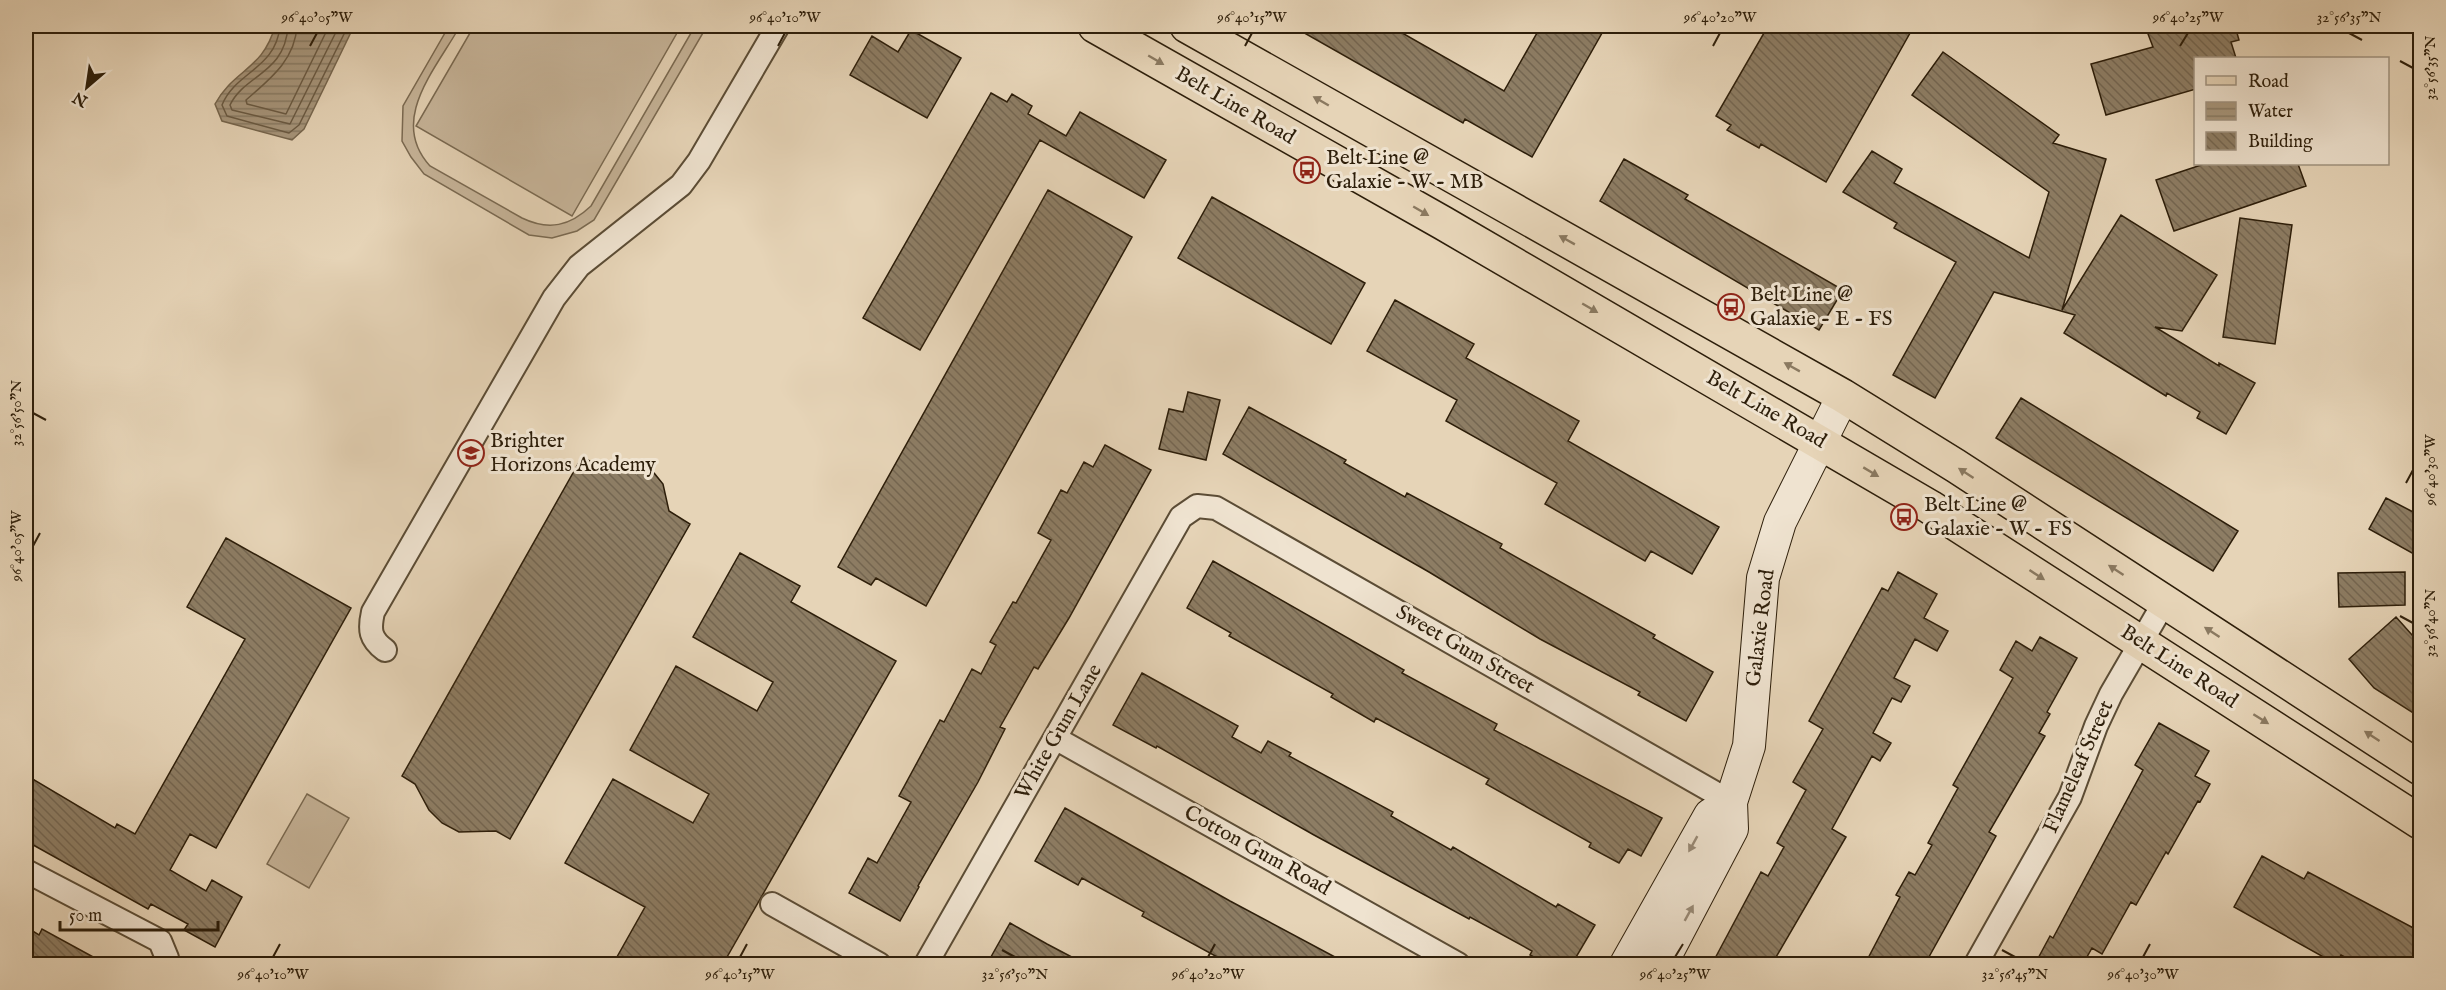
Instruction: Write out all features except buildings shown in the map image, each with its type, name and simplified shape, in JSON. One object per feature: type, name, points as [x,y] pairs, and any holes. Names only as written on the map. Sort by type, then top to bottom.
[{"type":"main road","name":"Belt Line Road","points":[[1095,26],[1821,442],[1993,546],[2421,822]]},
{"type":"main road","points":[[1187,26],[1843,396],[2165,601],[2421,768]]},
{"type":"main road","points":[[1206,89],[1228,48]]},
{"type":"street","points":[[385,651],[374,643],[370,628],[373,612],[554,298],[579,266],[681,184],[699,161],[778,26]]},
{"type":"street","name":"Galaxie Road","points":[[1661,964],[1723,850],[1732,829],[1731,802],[1749,746],[1763,579],[1780,522],[1843,396]]},
{"type":"street","name":"Sweet Gum Street","points":[[1197,506],[1216,508],[1731,802]]},
{"type":"street","name":"White Gum Lane","points":[[926,964],[1181,517],[1197,506]]},
{"type":"street","name":"Flameleaf Street","points":[[1976,964],[2070,797],[2096,726],[2165,601]]},
{"type":"street","name":"Cotton Gum Road","points":[[1055,738],[1458,964]]},
{"type":"street","points":[[1626,964],[1710,815],[1731,802]]},
{"type":"street","points":[[26,871],[160,941],[167,958],[166,964]]},
{"type":"street","points":[[772,904],[879,964]]},
{"type":"shaded area","points":[[449,26],[460,26],[429,77],[420,95],[415,113],[414,131],[418,149],[430,166],[522,218],[550,225],[567,222],[591,206],[695,26],[707,26],[594,220],[577,231],[552,238],[529,235],[424,174],[402,141],[403,106]]},
{"type":"shaded area","points":[[474,26],[681,26],[572,216],[416,126]]},
{"type":"shaded area","points":[[307,794],[349,818],[309,888],[267,864]]},
{"type":"water","points":[[275,26],[354,26],[304,129],[292,140],[222,121],[215,104],[231,83],[263,52]]},
{"type":"place","name":"Belt Line @ Galaxie - W - MB","points":[[1307,170]]},
{"type":"place","name":"Belt Line @ Galaxie - E - FS","points":[[1731,307]]},
{"type":"place","name":"Brighter Horizons Academy","points":[[471,453]]},
{"type":"place","name":"Belt Line @ Galaxie - W - FS","points":[[1904,517]]}]
